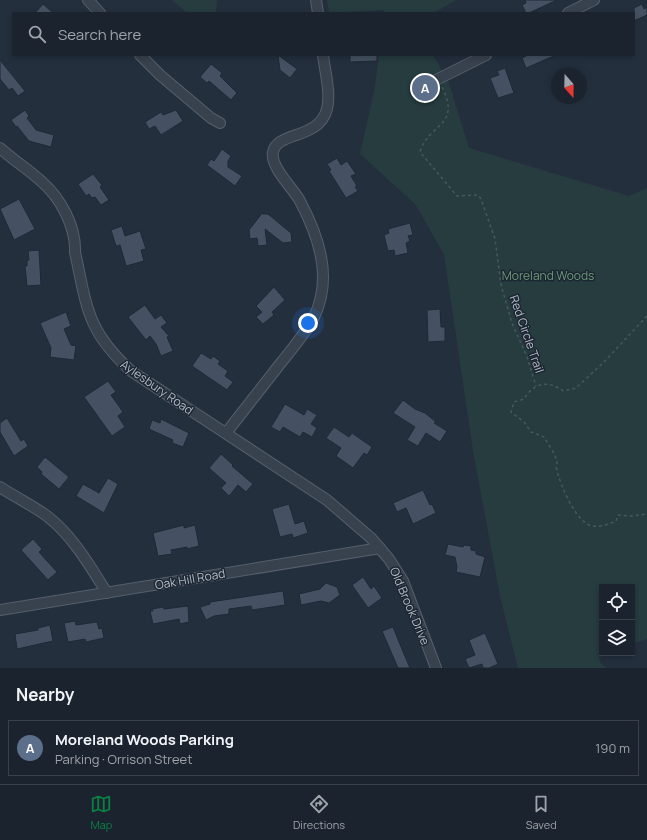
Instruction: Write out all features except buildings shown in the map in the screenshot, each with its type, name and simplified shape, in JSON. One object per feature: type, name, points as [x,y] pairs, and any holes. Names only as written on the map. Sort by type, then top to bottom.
[{"type":"street","points":[[88,0],[99,12]]},
{"type":"street","points":[[316,0],[318,12]]},
{"type":"street","points":[[570,12],[594,0]]},
{"type":"street","points":[[141,56],[160,75],[211,118],[220,123]]},
{"type":"street","points":[[226,433],[309,325],[320,296],[323,271],[319,245],[311,223],[294,190],[277,169],[273,161],[273,152],[275,146],[281,141],[309,131],[324,118],[328,98],[323,56]]},
{"type":"street","points":[[432,82],[484,56]]},
{"type":"street","name":"Aylesbury Road","points":[[0,148],[43,182],[64,210],[76,243],[75,252],[88,312],[95,328],[107,348],[131,371],[327,500],[357,524],[380,548]]},
{"type":"street","points":[[0,487],[47,516],[61,529],[91,567],[107,593]]},
{"type":"street","name":"Oak Hill Road","points":[[0,610],[380,548]]},
{"type":"street","name":"Old Brook Drive","points":[[380,548],[393,564],[402,581],[436,668]]},
{"type":"path","name":"Red Circle Trail","points":[[432,82],[442,87],[448,98],[449,112],[445,121],[430,135],[420,152],[457,196],[478,195],[482,199],[495,239],[500,286],[512,323],[527,357],[536,386]]},
{"type":"path","name":"Red Circle Trail","points":[[647,316],[604,362],[576,388],[564,391],[554,384],[536,386],[528,392],[524,399],[514,402],[511,412],[524,422],[531,432],[544,437],[557,461],[557,470],[566,496],[579,516],[588,524],[599,526],[616,521],[618,515],[632,516],[647,514]]},
{"type":"green space","points":[[172,0],[217,0],[216,12],[186,12]]},
{"type":"green space","points":[[327,0],[456,0],[436,12],[384,12],[384,10],[329,12]]},
{"type":"green space","name":"Moreland Woods","points":[[379,56],[434,56],[449,83],[469,148],[629,196],[647,188],[647,639],[635,643],[635,584],[599,584],[599,656],[600,662],[606,668],[518,668],[500,596],[473,451],[444,254],[415,204],[360,154],[375,87]]},
{"type":"place","name":"Moreland Woods Parking","points":[[425,88]]}]
